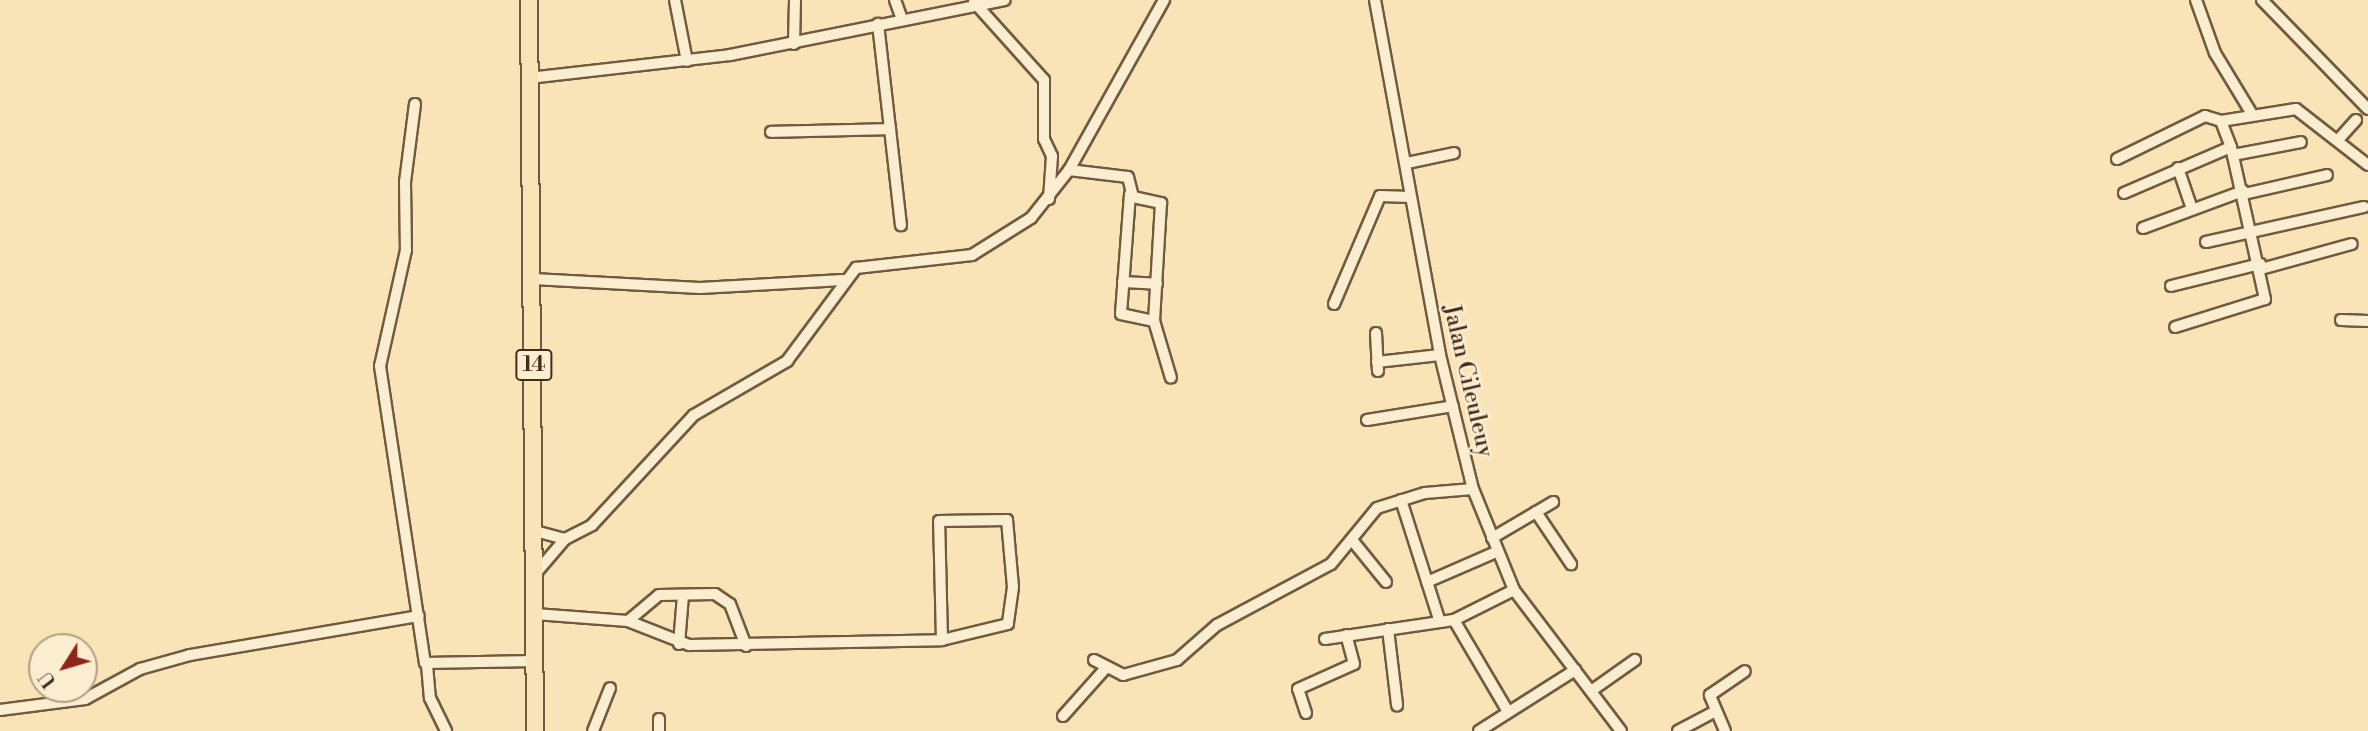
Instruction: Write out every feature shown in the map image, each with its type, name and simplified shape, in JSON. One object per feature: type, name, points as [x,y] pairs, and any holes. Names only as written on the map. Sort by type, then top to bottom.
[{"type":"highway","name":"14","points":[[529,0],[536,573],[535,731]]},
{"type":"street","points":[[675,0],[687,61]]},
{"type":"street","points":[[794,44],[795,0]]},
{"type":"street","points":[[895,0],[902,19]]},
{"type":"street","points":[[529,78],[687,61],[794,44],[974,3],[1005,0]]},
{"type":"street","points":[[536,573],[565,539],[592,525],[694,415],[787,361],[844,280],[856,268],[881,261],[972,255],[1004,239],[1049,200],[1069,170],[1164,0]]},
{"type":"street","name":"Jalan Cileuleuy","points":[[1375,0],[1407,163],[1410,197],[1440,355],[1473,489],[1496,552],[1514,590],[1621,731]]},
{"type":"street","points":[[2196,0],[2215,53],[2252,114]]},
{"type":"street","points":[[2262,0],[2368,109]]},
{"type":"street","points":[[974,3],[1044,80],[1044,139],[1052,156],[1049,200]]},
{"type":"street","points":[[878,24],[901,225]]},
{"type":"street","points":[[415,104],[405,182],[407,250],[380,366],[430,698],[446,731]]},
{"type":"street","points":[[2118,159],[2205,116],[2221,121],[2296,109],[2367,162]]},
{"type":"street","points":[[2338,140],[2356,120]]},
{"type":"street","points":[[2175,327],[2263,302],[2261,266],[2232,151],[2221,121]]},
{"type":"street","points":[[771,132],[890,129]]},
{"type":"street","points":[[2124,193],[2178,169],[2232,151],[2301,142]]},
{"type":"street","points":[[1407,163],[1454,153]]},
{"type":"street","points":[[2178,169],[2191,206]]},
{"type":"street","points":[[1069,170],[1128,177],[1130,194],[1122,316],[1154,321]]},
{"type":"street","points":[[2143,228],[2191,206],[2327,175]]},
{"type":"street","points":[[1130,194],[1157,199],[1163,208],[1154,321],[1171,378]]},
{"type":"street","points":[[1334,304],[1380,196],[1410,197]]},
{"type":"street","points":[[2206,242],[2364,207]]},
{"type":"street","points":[[2171,286],[2352,244]]},
{"type":"street","points":[[533,279],[725,288],[844,280]]},
{"type":"street","points":[[1123,282],[1157,284]]},
{"type":"street","points":[[2341,320],[2368,321]]},
{"type":"street","points":[[1376,333],[1378,367],[1440,355]]},
{"type":"street","points":[[1367,420],[1453,406]]},
{"type":"street","points":[[1094,660],[1104,670],[1133,674],[1186,656],[1217,625],[1331,564],[1372,511],[1401,500],[1473,489]]},
{"type":"street","points":[[1401,500],[1440,622]]},
{"type":"street","points":[[1492,538],[1553,502]]},
{"type":"street","points":[[1536,512],[1572,564]]},
{"type":"street","points":[[535,614],[628,621],[679,643],[746,646],[942,640],[1008,624],[1013,587],[1007,520],[939,522],[942,640]]},
{"type":"street","points":[[535,531],[565,539]]},
{"type":"street","points":[[1352,540],[1386,582]]},
{"type":"street","points":[[1427,582],[1496,552]]},
{"type":"street","points":[[1325,639],[1454,620],[1514,590]]},
{"type":"street","points":[[628,621],[653,597],[683,595],[724,598],[746,646]]},
{"type":"street","points":[[679,643],[683,595]]},
{"type":"street","points":[[0,710],[85,699],[140,669],[190,655],[419,616]]},
{"type":"street","points":[[1454,620],[1507,710]]},
{"type":"street","points":[[1388,629],[1397,705]]},
{"type":"street","points":[[1306,713],[1298,689],[1354,664],[1346,635]]},
{"type":"street","points":[[1591,691],[1635,660]]},
{"type":"street","points":[[427,665],[535,662]]},
{"type":"street","points":[[1063,716],[1104,670]]},
{"type":"street","points":[[1479,731],[1507,710],[1575,670]]},
{"type":"street","points":[[1725,731],[1716,711],[1712,692],[1745,671]]},
{"type":"street","points":[[593,731],[610,688]]},
{"type":"street","points":[[1678,731],[1716,711]]},
{"type":"street","points":[[659,719],[659,731]]}]
